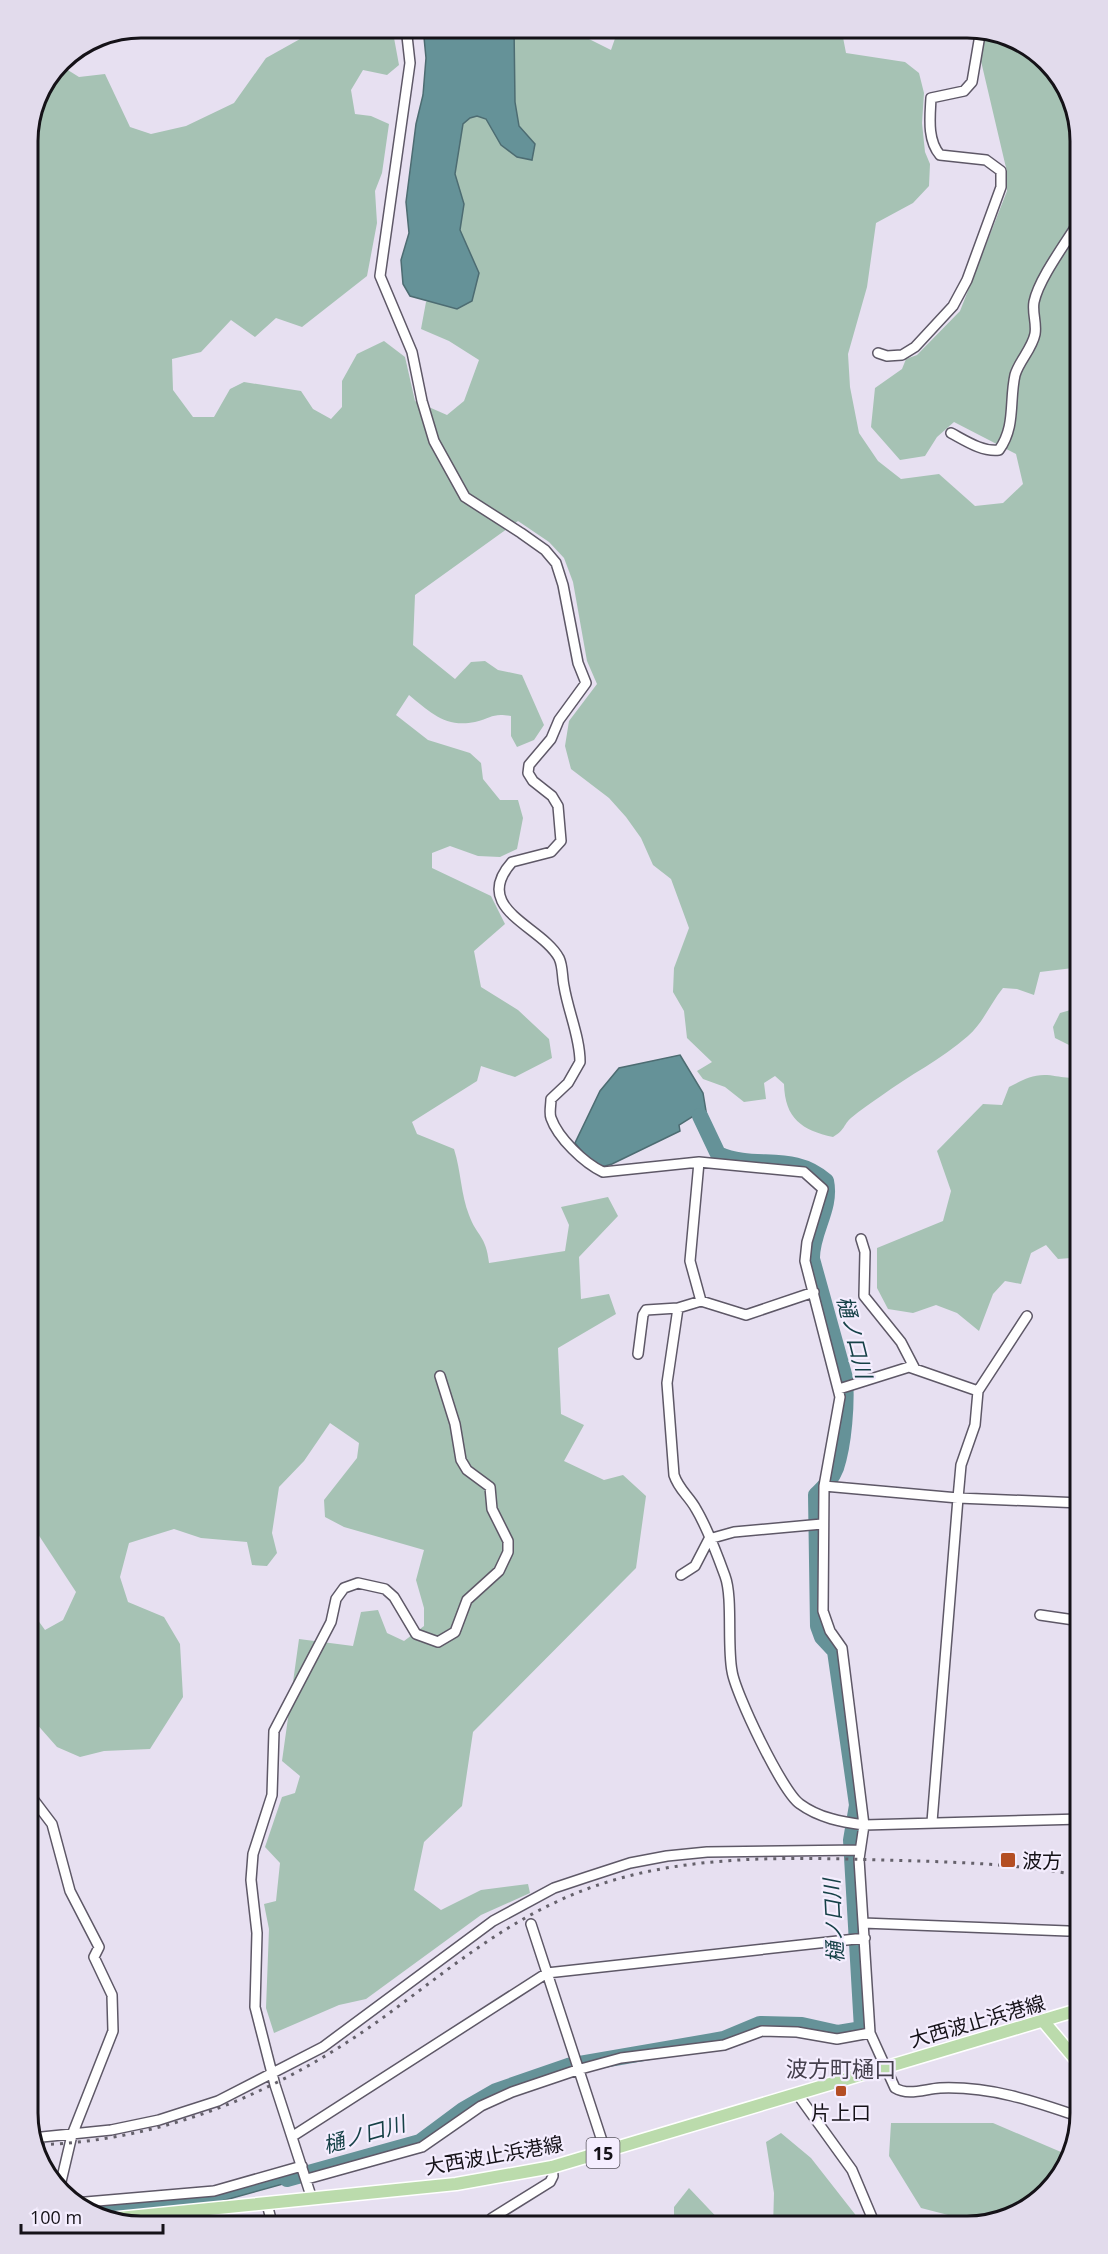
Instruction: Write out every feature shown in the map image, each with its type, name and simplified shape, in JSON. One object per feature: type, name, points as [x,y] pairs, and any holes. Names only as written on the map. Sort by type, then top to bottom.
[{"type":"main road","name":"大西波止浜港線","points":[[133,2216],[456,2184],[552,2167],[798,2096],[1070,2013]]},
{"type":"main road","points":[[1044,2022],[1070,2053]]},
{"type":"street","points":[[407,38],[410,63],[380,276],[412,352],[422,401],[434,441],[465,497],[545,550],[556,563],[564,585],[578,663],[586,683],[559,720],[551,739],[529,765],[528,773],[552,796],[558,806],[561,841],[551,852],[512,862],[501,879],[499,890],[509,912],[553,951],[561,966],[580,1062],[568,1083],[551,1099],[550,1117],[576,1154],[589,1165],[603,1172],[699,1162],[804,1172],[823,1189],[807,1242],[805,1261],[840,1397],[824,1486],[823,1611],[830,1631],[842,1648],[864,1825],[859,1850],[870,2033],[895,2088],[903,2092],[954,2088],[994,2091],[1028,2099],[1070,2114]]},
{"type":"street","points":[[878,352],[887,356],[902,355],[915,346],[953,306],[967,280],[1001,187],[1001,171],[986,159],[940,155],[933,147],[931,98],[964,91],[972,82],[980,38]]},
{"type":"street","points":[[951,433],[976,446],[993,451],[999,450],[1004,444],[1012,420],[1015,375],[1034,338],[1036,324],[1034,302],[1070,234]]},
{"type":"street","points":[[699,1162],[690,1261],[701,1301]]},
{"type":"street","points":[[861,1239],[865,1252],[864,1296],[901,1342],[915,1369]]},
{"type":"street","points":[[638,1354],[643,1315],[646,1310],[678,1308],[701,1301],[746,1315],[814,1292]]},
{"type":"street","points":[[678,1308],[675,1339],[668,1363],[667,1383],[674,1475],[678,1487],[696,1508],[726,1578],[732,1672],[737,1693],[786,1787],[798,1803],[817,1814],[840,1822],[864,1825],[1070,1819]]},
{"type":"street","points":[[932,1822],[961,1465],[975,1425],[978,1391],[1027,1316]]},
{"type":"street","points":[[838,1389],[909,1366],[978,1391]]},
{"type":"street","points":[[312,2199],[255,2007],[257,1933],[251,1880],[253,1854],[274,1777],[271,1756],[274,1731],[326,1632],[336,1599],[344,1588],[358,1583],[385,1589],[394,1597],[416,1634],[438,1642],[455,1632],[467,1600],[499,1571],[508,1552],[508,1541],[492,1509],[490,1487],[466,1470],[461,1460],[455,1424],[440,1376]]},
{"type":"street","points":[[824,1486],[958,1498],[1070,1503]]},
{"type":"street","points":[[681,1575],[695,1566],[709,1539],[734,1532],[822,1524]]},
{"type":"street","points":[[1040,1615],[1070,1619]]},
{"type":"street","points":[[38,1806],[52,1824],[70,1891],[99,1947],[94,1957],[112,1995],[113,2031],[72,2135],[62,2179]]},
{"type":"street","points":[[40,2137],[72,2135],[159,2120],[218,2101],[323,2047],[493,1921],[554,1888],[630,1863],[667,1856],[707,1852],[859,1850]]},
{"type":"street","points":[[863,1923],[1068,1931]]},
{"type":"street","points":[[531,1924],[577,2070],[606,2152]]},
{"type":"street","points":[[293,2136],[547,1973],[865,1938]]},
{"type":"street","points":[[307,2179],[422,2147],[481,2106],[512,2092],[621,2058],[724,2045],[762,2031],[797,2032],[837,2039],[870,2033]]},
{"type":"street","points":[[798,2096],[852,2170],[871,2216]]},
{"type":"street","points":[[88,2202],[214,2191],[302,2166]]},
{"type":"street","points":[[495,2216],[550,2182],[553,2176],[552,2167]]},
{"type":"street","points":[[267,2204],[270,2216]]},
{"type":"shaded area","points":[[394,38],[399,65],[387,75],[363,70],[351,90],[355,114],[371,116],[389,124],[382,173],[375,191],[377,223],[367,276],[302,327],[276,318],[255,337],[231,320],[201,352],[172,359],[173,390],[193,417],[214,417],[230,389],[244,382],[301,391],[313,409],[331,419],[342,407],[342,381],[357,354],[384,341],[405,357],[415,401],[447,415],[464,401],[479,360],[449,341],[421,329],[426,302],[449,286],[441,180],[495,38],[587,38],[611,50],[615,38],[843,38],[846,53],[905,62],[919,73],[924,93],[922,123],[925,152],[930,164],[929,186],[913,203],[876,223],[867,287],[848,354],[850,387],[859,433],[878,461],[901,479],[939,474],[975,506],[1003,503],[1023,484],[1016,454],[954,422],[937,437],[925,456],[900,460],[871,427],[875,388],[902,369],[906,359],[917,355],[960,311],[1007,191],[1007,172],[976,38],[987,39],[1019,51],[1049,78],[1063,101],[1069,121],[1070,141],[1070,968],[1040,972],[1034,995],[1017,989],[1003,988],[968,1036],[947,1053],[862,1109],[833,1137],[812,1131],[797,1121],[788,1106],[784,1084],[775,1076],[764,1083],[766,1099],[744,1102],[725,1087],[703,1079],[697,1071],[712,1062],[687,1038],[684,1011],[673,992],[674,968],[689,928],[671,879],[653,865],[641,838],[609,798],[571,769],[565,746],[569,721],[597,684],[587,661],[573,582],[564,558],[549,542],[518,521],[415,595],[413,645],[455,679],[471,662],[485,661],[498,670],[522,675],[544,725],[534,740],[517,747],[511,736],[511,716],[496,716],[475,722],[455,723],[439,717],[409,695],[396,715],[428,740],[470,753],[481,763],[483,779],[500,800],[518,800],[523,818],[517,849],[500,857],[478,856],[450,846],[432,853],[432,868],[491,896],[505,924],[474,951],[481,987],[518,1010],[549,1039],[552,1058],[515,1077],[481,1066],[477,1081],[412,1122],[417,1134],[454,1149],[466,1207],[486,1247],[489,1263],[565,1251],[569,1225],[561,1207],[608,1197],[618,1216],[579,1257],[581,1299],[609,1294],[616,1314],[558,1348],[561,1414],[584,1425],[564,1461],[604,1480],[623,1475],[646,1496],[636,1568],[473,1732],[462,1806],[424,1842],[414,1890],[441,1910],[481,1890],[528,1884],[530,1893],[481,1915],[366,1999],[339,2005],[274,2033],[266,2008],[269,1929],[264,1904],[276,1901],[280,1863],[265,1847],[282,1797],[295,1793],[300,1776],[282,1761],[299,1639],[353,1646],[361,1612],[378,1610],[387,1633],[404,1641],[424,1626],[424,1608],[416,1580],[424,1550],[344,1527],[325,1517],[324,1500],[357,1458],[359,1443],[330,1423],[304,1461],[279,1487],[272,1533],[277,1553],[267,1566],[252,1565],[247,1542],[201,1538],[174,1529],[129,1543],[120,1577],[128,1602],[164,1617],[180,1644],[183,1697],[150,1749],[104,1751],[80,1757],[57,1747],[38,1725],[38,1620],[45,1630],[63,1620],[76,1592],[38,1534],[38,134],[41,114],[48,95],[67,69],[79,77],[105,74],[130,127],[151,134],[186,126],[234,103],[266,58],[300,39]]},
{"type":"shaded area","points":[[424,38],[514,38],[515,102],[519,126],[535,144],[532,160],[517,157],[501,145],[486,119],[477,116],[463,124],[455,174],[464,204],[460,230],[479,273],[472,301],[457,309],[410,296],[403,284],[401,260],[409,233],[406,202],[416,124],[423,95],[426,58]]},
{"type":"shaded area","points":[[1070,1010],[1070,1046],[1055,1038],[1053,1027],[1060,1013]]},
{"type":"shaded area","points":[[680,1055],[703,1093],[707,1117],[698,1120],[695,1115],[679,1125],[680,1131],[612,1164],[602,1167],[588,1159],[575,1143],[600,1091],[619,1068]]},
{"type":"shaded area","points":[[1036,1076],[1070,1078],[1070,1258],[1058,1259],[1046,1245],[1031,1253],[1021,1284],[1005,1281],[993,1294],[979,1331],[957,1313],[936,1305],[913,1313],[888,1309],[877,1288],[877,1248],[943,1221],[951,1191],[937,1151],[983,1104],[1002,1105],[1009,1087]]},
{"type":"shaded area","points":[[891,2123],[993,2123],[1063,2153],[1045,2181],[1025,2199],[1007,2209],[987,2215],[967,2216],[952,2216],[921,2208],[889,2156]]},
{"type":"shaded area","points":[[781,2133],[811,2158],[856,2216],[773,2216],[774,2193],[766,2142]]},
{"type":"shaded area","points":[[298,2169],[301,2179],[218,2202],[112,2212],[91,2204],[226,2191]]},
{"type":"shaded area","points":[[689,2188],[716,2216],[674,2216],[674,2207]]},
{"type":"waterway","name":"樋ノ口川","points":[[287,2179],[420,2142],[463,2110],[496,2091],[568,2066],[724,2039],[760,2024],[802,2025],[838,2033],[862,2029],[851,1840],[857,1805],[835,1651],[822,1637],[818,1626],[816,1495],[825,1486],[836,1468],[843,1436],[846,1399],[845,1378],[812,1259],[826,1201],[826,1181],[800,1167],[732,1159],[718,1154],[700,1116]]},
{"type":"railway","points":[[42,2144],[80,2142],[126,2135],[214,2110],[256,2092],[298,2072],[338,2048],[507,1928],[554,1903],[593,1887],[634,1875],[716,1862],[801,1858],[983,1864],[1070,1874]]},
{"type":"place","name":"波方","points":[[1008,1860]]},
{"type":"place","name":"片上口","points":[[841,2091]]},
{"type":"district","name":"波方町樋口","points":[[841,2068]]}]
